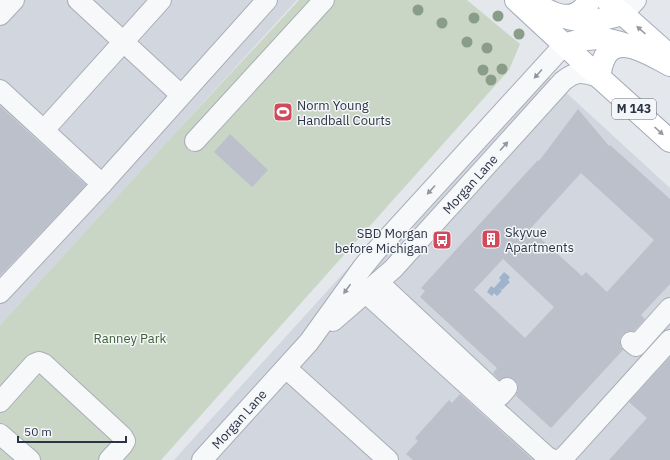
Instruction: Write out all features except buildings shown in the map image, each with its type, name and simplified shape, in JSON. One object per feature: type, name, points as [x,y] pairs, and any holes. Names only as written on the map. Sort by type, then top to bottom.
[{"type":"main road","name":"M 143","points":[[516,0],[670,141]]},
{"type":"main road","points":[[529,0],[544,9],[579,21],[594,21],[622,5],[670,56]]},
{"type":"main road","points":[[558,14],[569,16],[575,15],[584,9],[590,0]]},
{"type":"main road","points":[[564,45],[590,38],[614,40],[670,65]]},
{"type":"main road","points":[[599,77],[603,60],[610,52],[618,46],[630,46]]},
{"type":"lane","points":[[0,15],[14,0]]},
{"type":"lane","points":[[78,0],[181,95]]},
{"type":"lane","points":[[44,130],[161,0]]},
{"type":"lane","points":[[0,293],[102,184],[267,0]]},
{"type":"lane","points":[[194,141],[324,0]]},
{"type":"lane","name":"Morgan Lane","points":[[202,460],[309,342],[362,267],[564,45]]},
{"type":"lane","name":"Morgan Lane","points":[[309,342],[393,269],[563,81],[570,75],[578,72],[599,77]]},
{"type":"lane","points":[[0,90],[102,184]]},
{"type":"lane","points":[[452,167],[470,183]]},
{"type":"lane","points":[[372,288],[504,392],[535,427]]},
{"type":"lane","points":[[372,288],[546,456],[555,460],[561,459],[566,455],[670,340]]},
{"type":"lane","points":[[631,342],[636,346],[670,308]]},
{"type":"lane","points":[[0,402],[34,364],[39,362],[44,364],[122,436],[125,441],[109,460]]},
{"type":"lane","points":[[286,368],[388,460]]},
{"type":"lane","points":[[0,434],[30,460]]},
{"type":"shaded area","points":[[0,0],[297,0],[0,325]]},
{"type":"shaded area","points":[[534,63],[670,188],[670,460],[174,460]]},
{"type":"green space","name":"Ranney Park","points":[[299,0],[467,0],[520,44],[509,70],[161,460],[0,460],[0,325]]},
{"type":"water","points":[[504,272],[510,277],[508,280],[510,282],[502,290],[499,288],[502,291],[497,296],[494,293],[492,296],[487,292],[491,286],[494,288],[501,280],[499,278]]},
{"type":"place","name":"Norm Young Handball Courts","points":[[283,112]]},
{"type":"place","name":"Skyvue Apartments","points":[[491,239]]},
{"type":"place","name":"SBD Morgan before Michigan","points":[[442,240]]}]
